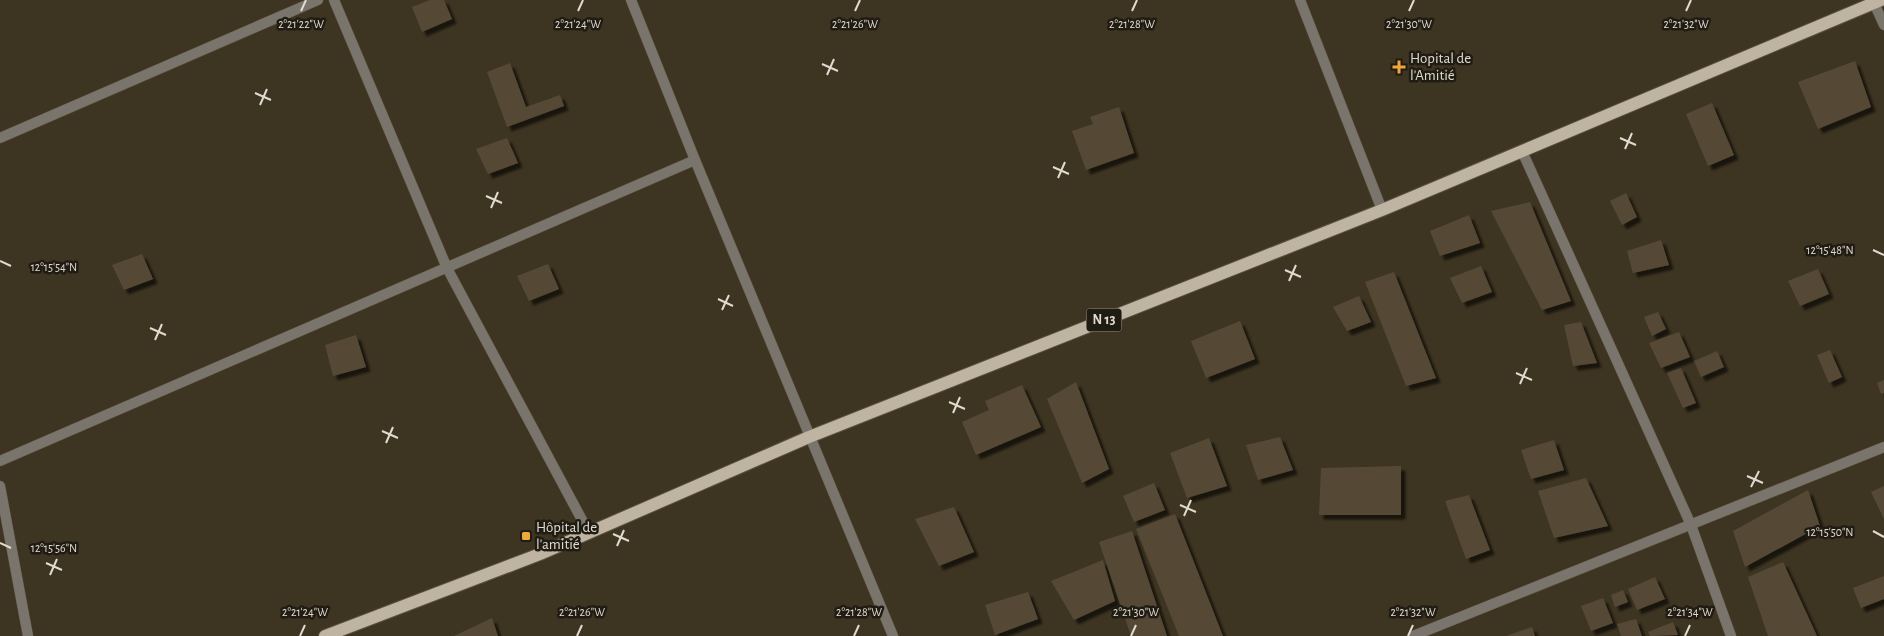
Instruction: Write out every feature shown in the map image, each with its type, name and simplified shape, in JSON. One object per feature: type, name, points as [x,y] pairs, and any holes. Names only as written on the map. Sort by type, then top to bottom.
[{"type":"main road","name":"N 13","points":[[325,636],[589,533],[809,437],[1382,210],[1878,1]]},
{"type":"street","points":[[0,138],[318,0]]},
{"type":"street","points":[[334,0],[447,268],[589,533]]},
{"type":"street","points":[[632,0],[695,160],[893,636]]},
{"type":"street","points":[[1300,0],[1382,210]]},
{"type":"street","points":[[1878,1],[1884,25]]},
{"type":"street","points":[[1522,151],[1691,525],[1731,636]]},
{"type":"street","points":[[0,461],[695,160]]},
{"type":"street","points":[[1413,636],[1884,447]]},
{"type":"street","points":[[0,486],[28,636]]},
{"type":"building","points":[[430,0],[444,0],[452,19],[422,32],[412,7]]},
{"type":"building","points":[[1855,61],[1871,107],[1818,129],[1798,82]]},
{"type":"building","points":[[510,63],[526,107],[560,95],[564,106],[507,127],[487,72]]},
{"type":"building","points":[[1712,103],[1734,155],[1708,166],[1686,114]]},
{"type":"building","points":[[1119,107],[1134,153],[1086,170],[1072,131],[1093,124],[1090,117]]},
{"type":"building","points":[[507,138],[518,163],[488,174],[476,149]]},
{"type":"building","points":[[1626,193],[1637,217],[1622,225],[1610,201]]},
{"type":"building","points":[[1530,202],[1571,301],[1542,310],[1491,211]]},
{"type":"building","points":[[1469,215],[1480,243],[1440,256],[1430,231]]},
{"type":"building","points":[[1661,240],[1669,265],[1633,273],[1627,251]]},
{"type":"building","points":[[142,254],[153,279],[124,290],[112,265]]},
{"type":"building","points":[[548,264],[559,289],[529,301],[517,276]]},
{"type":"building","points":[[1481,266],[1492,292],[1462,303],[1450,278]]},
{"type":"building","points":[[1818,269],[1829,294],[1800,306],[1788,281]]},
{"type":"building","points":[[1394,272],[1436,378],[1406,386],[1365,282]]},
{"type":"building","points":[[1359,296],[1371,322],[1347,331],[1333,307]]},
{"type":"building","points":[[1658,312],[1666,329],[1652,336],[1644,317]]},
{"type":"building","points":[[1240,321],[1255,359],[1206,378],[1191,341]]},
{"type":"building","points":[[1581,322],[1597,363],[1573,366],[1564,325]]},
{"type":"building","points":[[1679,332],[1690,357],[1661,368],[1649,343]]},
{"type":"building","points":[[356,335],[366,367],[333,376],[325,345]]},
{"type":"building","points":[[1830,350],[1842,377],[1829,383],[1817,355]]},
{"type":"building","points":[[1717,351],[1724,367],[1701,377],[1694,361]]},
{"type":"building","points":[[1681,368],[1696,403],[1683,408],[1667,373]]},
{"type":"building","points":[[1884,380],[1884,393],[1881,394],[1877,383]]},
{"type":"building","points":[[1076,382],[1109,469],[1082,483],[1047,399]]},
{"type":"building","points":[[1022,385],[1041,427],[976,455],[962,422],[989,410],[985,401]]},
{"type":"building","points":[[1280,437],[1293,470],[1258,480],[1246,445]]},
{"type":"building","points":[[1209,438],[1227,486],[1187,498],[1170,453]]},
{"type":"building","points":[[1554,440],[1564,470],[1531,479],[1521,450]]},
{"type":"building","points":[[1401,466],[1401,515],[1319,515],[1321,468]]},
{"type":"building","points":[[1586,478],[1608,526],[1554,538],[1538,491]]},
{"type":"building","points":[[1154,483],[1165,510],[1134,522],[1123,496]]},
{"type":"building","points":[[1884,486],[1884,519],[1871,492]]},
{"type":"building","points":[[1808,490],[1820,526],[1745,567],[1733,531]]},
{"type":"building","points":[[1469,495],[1490,550],[1466,559],[1445,501]]},
{"type":"building","points":[[954,507],[974,552],[939,566],[915,519]]},
{"type":"building","points":[[1175,514],[1223,636],[1179,636],[1136,529]]},
{"type":"building","points":[[1132,531],[1167,636],[1131,636],[1099,542]]},
{"type":"building","points":[[1103,560],[1115,601],[1074,620],[1051,581]]},
{"type":"building","points":[[1783,562],[1817,636],[1768,636],[1748,577]]},
{"type":"building","points":[[1884,576],[1884,599],[1861,608],[1853,588]]},
{"type":"building","points":[[1655,577],[1665,599],[1637,610],[1628,589]]},
{"type":"building","points":[[1623,590],[1628,602],[1615,607],[1611,595]]},
{"type":"building","points":[[1028,592],[1038,619],[995,635],[985,605]]},
{"type":"building","points":[[1603,598],[1613,623],[1591,631],[1581,606]]},
{"type":"building","points":[[492,618],[498,636],[454,636]]},
{"type":"building","points":[[1636,619],[1642,636],[1621,636],[1617,624]]},
{"type":"building","points":[[1673,622],[1678,635],[1650,636],[1648,632]]},
{"type":"building","points":[[1532,627],[1535,636],[1506,636]]},
{"type":"place","name":"Hopital de l'Amitié","points":[[1399,67]]},
{"type":"place","name":"Hôpital de l'amitié","points":[[526,536]]}]
